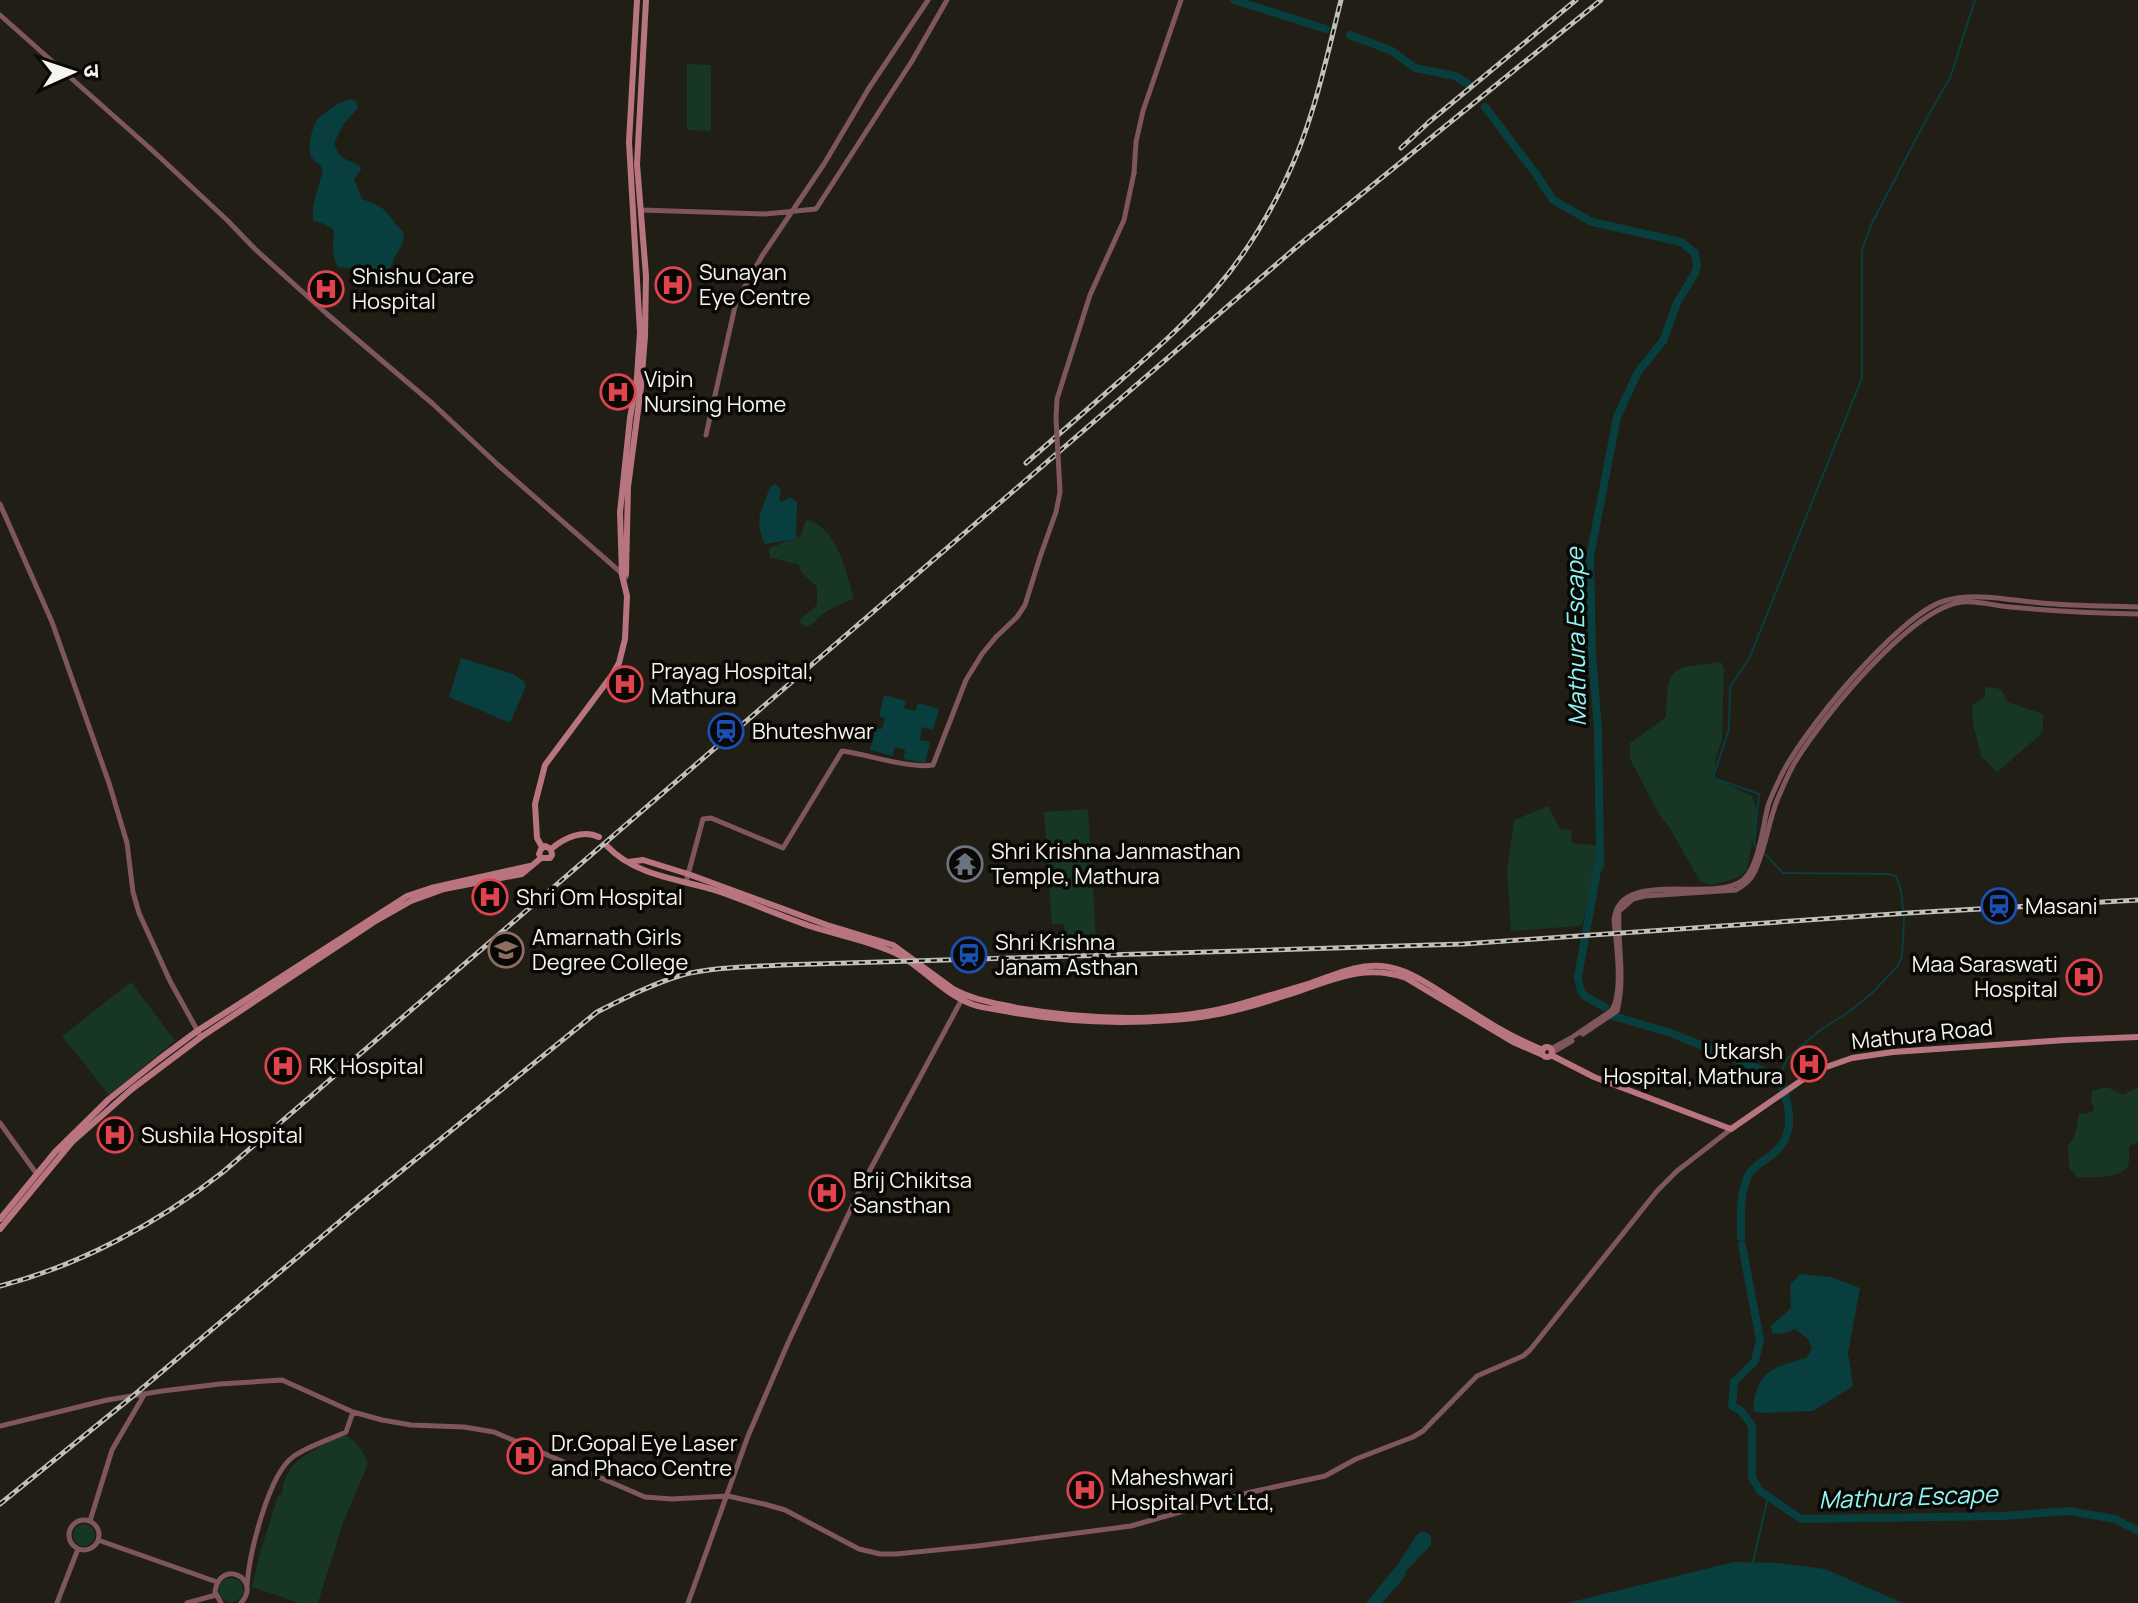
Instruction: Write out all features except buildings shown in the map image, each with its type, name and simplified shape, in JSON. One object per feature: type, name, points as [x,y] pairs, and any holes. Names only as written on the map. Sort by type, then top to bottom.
[{"type":"main road","points":[[542,847],[537,838],[535,804],[545,765],[619,663],[625,639],[628,487],[645,336],[646,276],[629,142],[637,0]]},
{"type":"main road","points":[[637,210],[638,130],[646,0]]},
{"type":"main road","points":[[542,847],[551,849],[584,833],[599,837]]},
{"type":"main road","points":[[607,846],[617,857],[642,869],[687,878],[893,945],[975,1005],[1061,1020],[1097,1023],[1173,1020],[1228,1013],[1346,975],[1375,971],[1391,973],[1406,978],[1543,1052],[1547,1047],[1594,1077],[1731,1129]]},
{"type":"main road","points":[[541,858],[542,847]]},
{"type":"main road","points":[[541,858],[550,858],[551,849]]},
{"type":"main road","points":[[0,1219],[55,1152],[109,1099],[158,1060],[396,909],[444,889],[522,874],[541,858]]},
{"type":"main road","points":[[963,997],[1058,1015],[1170,1016],[1237,1005],[1312,983],[1343,970],[1379,966],[1402,970],[1480,1020]]},
{"type":"main road","points":[[0,1229],[72,1142],[199,1034]]},
{"type":"main road","name":"Mathura Road","points":[[1731,1129],[1792,1086],[1841,1061],[1872,1055],[2138,1037]]},
{"type":"street","points":[[706,435],[736,302],[762,256],[928,0]]},
{"type":"street","points":[[637,210],[751,214],[816,209],[912,61],[947,0]]},
{"type":"street","points":[[687,878],[701,823],[708,817],[783,848],[842,751],[897,762],[933,765],[966,680],[982,654],[1025,605],[1060,492],[1057,399],[1090,295],[1124,220],[1143,111],[1181,0]]},
{"type":"street","points":[[0,15],[152,150],[327,314],[433,404],[624,576]]},
{"type":"street","points":[[0,504],[52,622],[109,783],[127,843],[139,913],[170,981],[199,1034]]},
{"type":"street","points":[[1552,1052],[1617,1011],[1622,976],[1619,911],[1633,899],[1645,896],[1736,890],[1747,883],[1754,873],[1772,813],[1797,759],[1850,689],[1925,611],[1942,602],[1979,597],[2138,607]]},
{"type":"street","points":[[1552,1052],[1615,1005],[1618,992],[1614,920],[1621,901],[1645,892],[1715,888],[1742,881],[1748,875],[1769,804],[1792,755],[1864,665],[1913,623],[1959,602],[2138,614]]},
{"type":"street","points":[[688,1603],[748,1436],[788,1343],[863,1183],[963,997]]},
{"type":"street","points":[[0,1123],[36,1173]]},
{"type":"street","points":[[0,1426],[107,1400],[220,1384],[282,1380],[353,1412],[382,1420],[494,1432],[645,1497],[728,1496],[785,1510],[868,1552],[896,1554],[977,1546],[1131,1526],[1251,1492],[1325,1476],[1356,1459],[1413,1437],[1435,1420],[1477,1376],[1530,1350],[1657,1191],[1731,1129]]},
{"type":"street","points":[[90,1521],[112,1450],[144,1394]]},
{"type":"street","points":[[241,1603],[246,1596],[248,1565],[262,1515],[276,1479],[291,1458],[346,1432],[353,1412]]},
{"type":"street","points":[[80,1520],[90,1521],[99,1531],[98,1540],[92,1548],[78,1549],[72,1543],[70,1530],[80,1520]]},
{"type":"street","points":[[98,1540],[217,1582]]},
{"type":"street","points":[[57,1603],[78,1549]]},
{"type":"street","points":[[221,1603],[216,1595],[217,1582],[223,1575],[248,1565]]},
{"type":"street","points":[[232,1573],[241,1577],[247,1586]]},
{"type":"street","points":[[187,1603],[216,1595]]},
{"type":"green space","points":[[687,64],[711,65],[711,131],[687,130]]},
{"type":"green space","points":[[808,520],[827,532],[834,542],[854,599],[830,609],[807,627],[800,623],[801,618],[817,605],[817,587],[802,573],[798,564],[770,558],[769,548],[801,536]]},
{"type":"green space","points":[[1721,662],[1724,669],[1722,740],[1714,778],[1752,796],[1757,817],[1747,870],[1738,878],[1710,885],[1700,881],[1660,816],[1630,759],[1630,743],[1666,717],[1668,686],[1676,672],[1682,668]]},
{"type":"green space","points":[[1985,687],[2000,689],[2007,702],[2043,714],[2040,735],[1997,772],[1981,756],[1973,724],[1972,705],[1985,697]]},
{"type":"green space","points":[[1548,806],[1560,829],[1571,830],[1572,843],[1604,849],[1605,866],[1591,887],[1580,926],[1511,931],[1507,870],[1514,820]]},
{"type":"green space","points":[[1088,809],[1096,938],[1065,940],[1064,924],[1052,924],[1044,812]]},
{"type":"green space","points":[[131,982],[175,1041],[109,1095],[62,1036]]},
{"type":"green space","points":[[2107,1087],[2123,1095],[2138,1087],[2138,1142],[2129,1146],[2129,1164],[2119,1173],[2077,1177],[2069,1168],[2068,1145],[2075,1134],[2079,1113],[2087,1114],[2094,1110],[2092,1091]]},
{"type":"green space","points":[[345,1435],[359,1447],[368,1464],[343,1523],[318,1603],[300,1603],[252,1587],[259,1556],[288,1472],[304,1456]]},
{"type":"green space","points":[[80,1524],[88,1524],[95,1535],[88,1546],[80,1546],[73,1539],[73,1531]]},
{"type":"green space","points":[[231,1578],[240,1581],[243,1590],[240,1599],[231,1602],[222,1599],[219,1590],[222,1581]]},
{"type":"water","points":[[350,99],[356,101],[358,108],[343,125],[334,143],[341,156],[360,166],[361,170],[354,179],[362,199],[383,209],[403,231],[402,244],[388,273],[338,267],[333,253],[334,230],[313,221],[314,202],[323,170],[310,152],[312,131],[321,116]]},
{"type":"water","points":[[775,484],[781,489],[779,499],[782,502],[790,497],[797,502],[796,539],[765,544],[761,535],[760,515],[770,487]]},
{"type":"water","points":[[461,658],[513,674],[524,681],[526,686],[510,723],[449,697]]},
{"type":"water","points":[[884,695],[906,701],[904,708],[915,711],[918,703],[939,709],[933,730],[922,727],[920,740],[930,742],[925,763],[904,759],[905,750],[895,747],[892,756],[870,750],[876,728],[882,729],[885,718],[879,716]]},
{"type":"water","points":[[1800,1274],[1831,1277],[1860,1288],[1848,1353],[1853,1386],[1813,1411],[1753,1411],[1762,1379],[1775,1369],[1806,1358],[1812,1349],[1808,1339],[1795,1329],[1782,1334],[1772,1333],[1771,1326],[1791,1308],[1790,1285]]},
{"type":"water","points":[[1427,1532],[1431,1537],[1431,1545],[1382,1603],[1366,1603],[1416,1536]]},
{"type":"water","points":[[1734,1562],[1825,1569],[1903,1603],[1567,1603]]},
{"type":"waterway","name":"Mathura Escape","points":[[1234,0],[1326,29]]},
{"type":"waterway","points":[[1757,849],[1754,843],[1759,794],[1713,778],[1729,729],[1730,687],[1749,659],[1862,378],[1862,250],[1872,223],[1950,78],[1975,0]]},
{"type":"waterway","name":"Mathura Escape","points":[[1350,35],[1392,51],[1415,68],[1455,76],[1468,84]]},
{"type":"waterway","name":"Mathura Escape","points":[[1485,107],[1553,200],[1592,222],[1681,242],[1695,253],[1697,266],[1677,303],[1663,341],[1638,372],[1617,417],[1590,557],[1600,854],[1578,977],[1583,994],[1605,1007]]},
{"type":"waterway","points":[[1765,854],[1783,873],[1896,876],[1904,919],[1902,957],[1897,967],[1871,994],[1820,1030],[1787,1059],[1779,1077]]},
{"type":"waterway","name":"Mathura Escape","points":[[1613,1016],[1671,1033],[1779,1077],[1786,1097],[1789,1127],[1781,1146],[1749,1174],[1741,1205],[1741,1237]]},
{"type":"waterway","name":"Mathura Escape","points":[[1742,1245],[1760,1340],[1755,1361],[1734,1382],[1732,1406],[1741,1411],[1752,1426],[1752,1478],[1760,1491],[1801,1519],[2004,1516],[2069,1511],[2115,1519],[2138,1531]]},
{"type":"waterway","points":[[1753,1562],[1768,1497]]},
{"type":"railway","points":[[1026,463],[1181,326],[1245,252],[1296,158],[1318,91],[1341,0]]},
{"type":"railway","points":[[1401,148],[1576,0]]},
{"type":"railway","points":[[0,1286],[60,1266],[118,1240],[172,1208],[223,1172],[1300,244],[1601,0]]},
{"type":"railway","points":[[0,1504],[597,1012],[682,975],[781,965],[1463,944],[2138,900]]},
{"type":"place","name":"Sunayan Eye Centre","points":[[673,285]]},
{"type":"place","name":"Shishu Care Hospital","points":[[326,289]]},
{"type":"place","name":"Vipin Nursing Home","points":[[618,392]]},
{"type":"place","name":"Prayag Hospital, Mathura","points":[[625,684]]},
{"type":"place","name":"Bhuteshwar","points":[[726,731]]},
{"type":"place","name":"Shri Krishna Janmasthan Temple, Mathura","points":[[965,864]]},
{"type":"place","name":"Shri Om Hospital","points":[[490,897]]},
{"type":"place","name":"Masani","points":[[1999,906]]},
{"type":"place","name":"Amarnath Girls Degree College","points":[[506,950]]},
{"type":"place","name":"Shri Krishna Janam Asthan","points":[[969,955]]},
{"type":"place","name":"Maa Saraswati Hospital","points":[[2084,977]]},
{"type":"place","name":"Utkarsh Hospital, Mathura","points":[[1809,1064]]},
{"type":"place","name":"RK Hospital","points":[[283,1066]]},
{"type":"place","name":"Sushila Hospital","points":[[115,1135]]},
{"type":"place","name":"Brij Chikitsa Sansthan","points":[[827,1193]]},
{"type":"place","name":"Dr.Gopal Eye Laser and Phaco Centre","points":[[525,1456]]},
{"type":"place","name":"Maheshwari Hospital Pvt Ltd,","points":[[1085,1490]]}]
